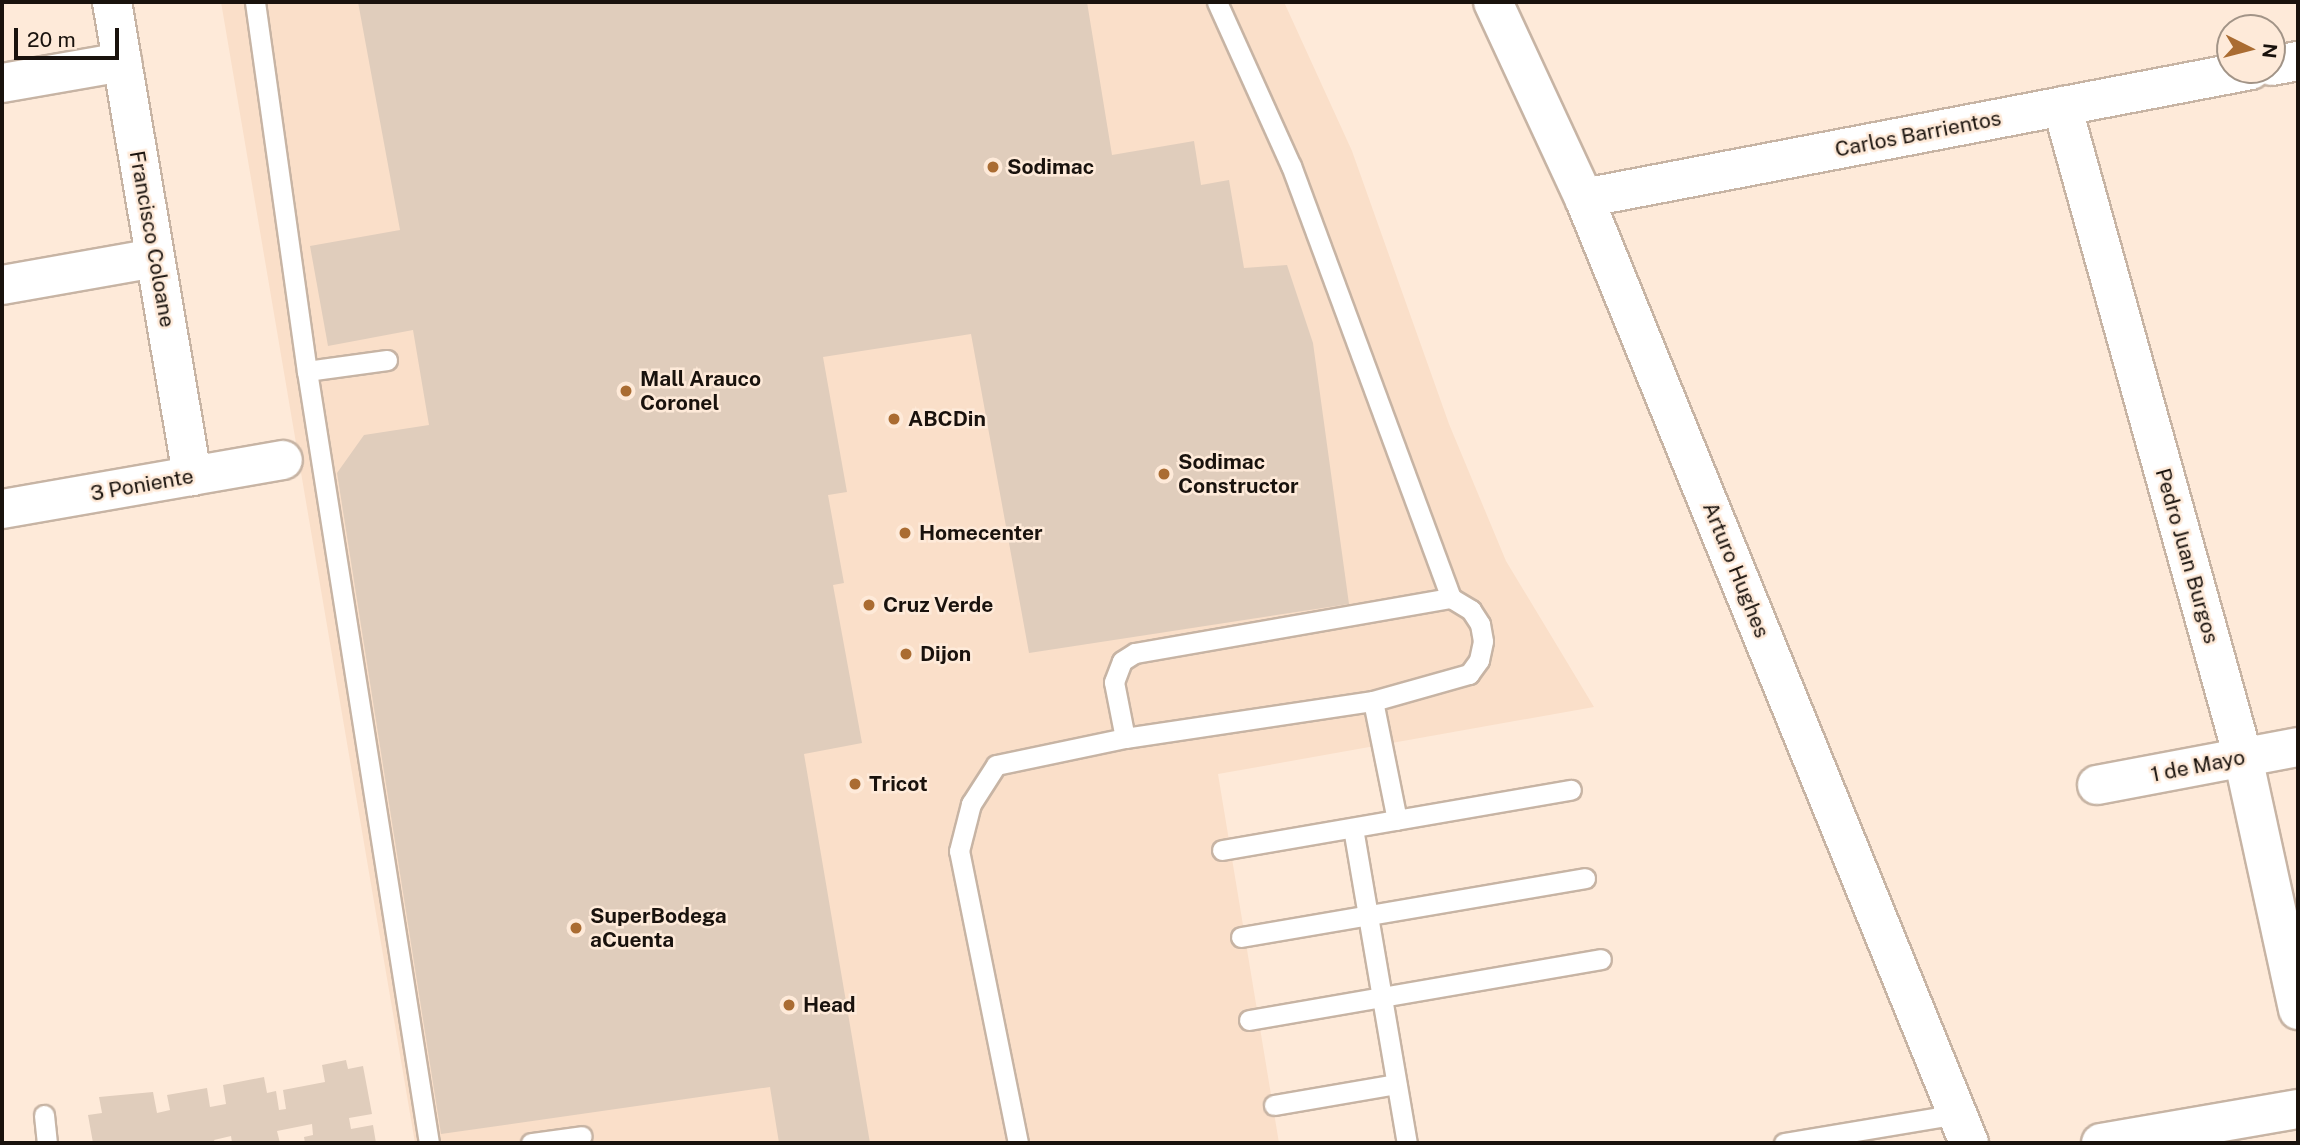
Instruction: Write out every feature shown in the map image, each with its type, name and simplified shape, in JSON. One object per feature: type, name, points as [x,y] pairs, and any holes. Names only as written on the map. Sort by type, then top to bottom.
[{"type":"street","name":"Francisco Coloane","points":[[112,2],[192,476]]},
{"type":"street","name":"Arturo Hughes","points":[[1493,2],[1584,198],[1963,1129]]},
{"type":"street","points":[[2,83],[122,62]]},
{"type":"street","name":"Carlos Barrientos","points":[[1584,198],[2216,77]]},
{"type":"street","name":"Pedro Juan Burgos","points":[[2062,106],[2243,757],[2298,1010]]},
{"type":"street","points":[[2,285],[155,258]]},
{"type":"street","name":"3 Poniente","points":[[2,509],[283,460]]},
{"type":"street","name":"1 de Mayo","points":[[2097,785],[2298,747]]},
{"type":"street","points":[[2101,1143],[2298,1109]]},
{"type":"lane","points":[[255,2],[307,371],[429,1143]]},
{"type":"lane","points":[[1018,1143],[959,851],[971,804],[996,765],[1125,738],[1373,701],[1469,674],[1479,660],[1480,624],[1471,610],[1451,598],[1291,166],[1217,2]]},
{"type":"lane","points":[[307,371],[387,360]]},
{"type":"lane","points":[[1125,738],[1114,682],[1122,661],[1135,653],[1451,598]]},
{"type":"lane","points":[[1373,701],[1397,820]]},
{"type":"lane","points":[[1222,850],[1571,790]]},
{"type":"lane","points":[[1353,828],[1407,1143]]},
{"type":"lane","points":[[1241,937],[1585,878]]},
{"type":"lane","points":[[1249,1020],[1601,959]]},
{"type":"lane","points":[[1274,1105],[1396,1084]]},
{"type":"lane","points":[[44,1115],[47,1143]]},
{"type":"lane","points":[[1784,1143],[1963,1129]]},
{"type":"lane","points":[[530,1143],[582,1136]]},
{"type":"shaded area","points":[[221,2],[1284,2],[1352,151],[1449,424],[1506,561],[1594,707],[1218,774],[1279,1143],[415,1143]]},
{"type":"building","points":[[358,2],[1087,2],[1112,155],[1194,141],[1201,185],[1229,180],[1244,268],[1287,265],[1313,343],[1349,604],[1029,653],[971,334],[823,357],[847,492],[828,495],[844,583],[833,585],[862,743],[804,754],[870,1143],[779,1143],[770,1087],[441,1134],[337,473],[364,435],[429,425],[413,330],[328,346],[310,246],[400,230]]},
{"type":"building","points":[[346,1060],[348,1069],[363,1066],[372,1114],[349,1118],[351,1129],[373,1125],[376,1143],[305,1143],[304,1137],[313,1135],[312,1124],[277,1131],[280,1143],[232,1143],[231,1136],[214,1140],[215,1143],[93,1143],[88,1115],[102,1113],[99,1097],[153,1092],[157,1113],[170,1110],[167,1095],[207,1088],[210,1107],[226,1104],[223,1085],[264,1077],[267,1093],[276,1091],[279,1110],[286,1109],[283,1090],[325,1082],[322,1065]]},
{"type":"place","name":"Sodimac","points":[[993,167]]},
{"type":"place","name":"Mall Arauco Coronel","points":[[626,391]]},
{"type":"place","name":"ABCDin","points":[[894,419]]},
{"type":"place","name":"Sodimac Constructor","points":[[1164,474]]},
{"type":"place","name":"Homecenter","points":[[905,533]]},
{"type":"place","name":"Cruz Verde","points":[[869,605]]},
{"type":"place","name":"Dijon","points":[[906,654]]},
{"type":"place","name":"Tricot","points":[[855,784]]},
{"type":"place","name":"SuperBodega aCuenta","points":[[576,928]]},
{"type":"place","name":"Head","points":[[789,1005]]}]
